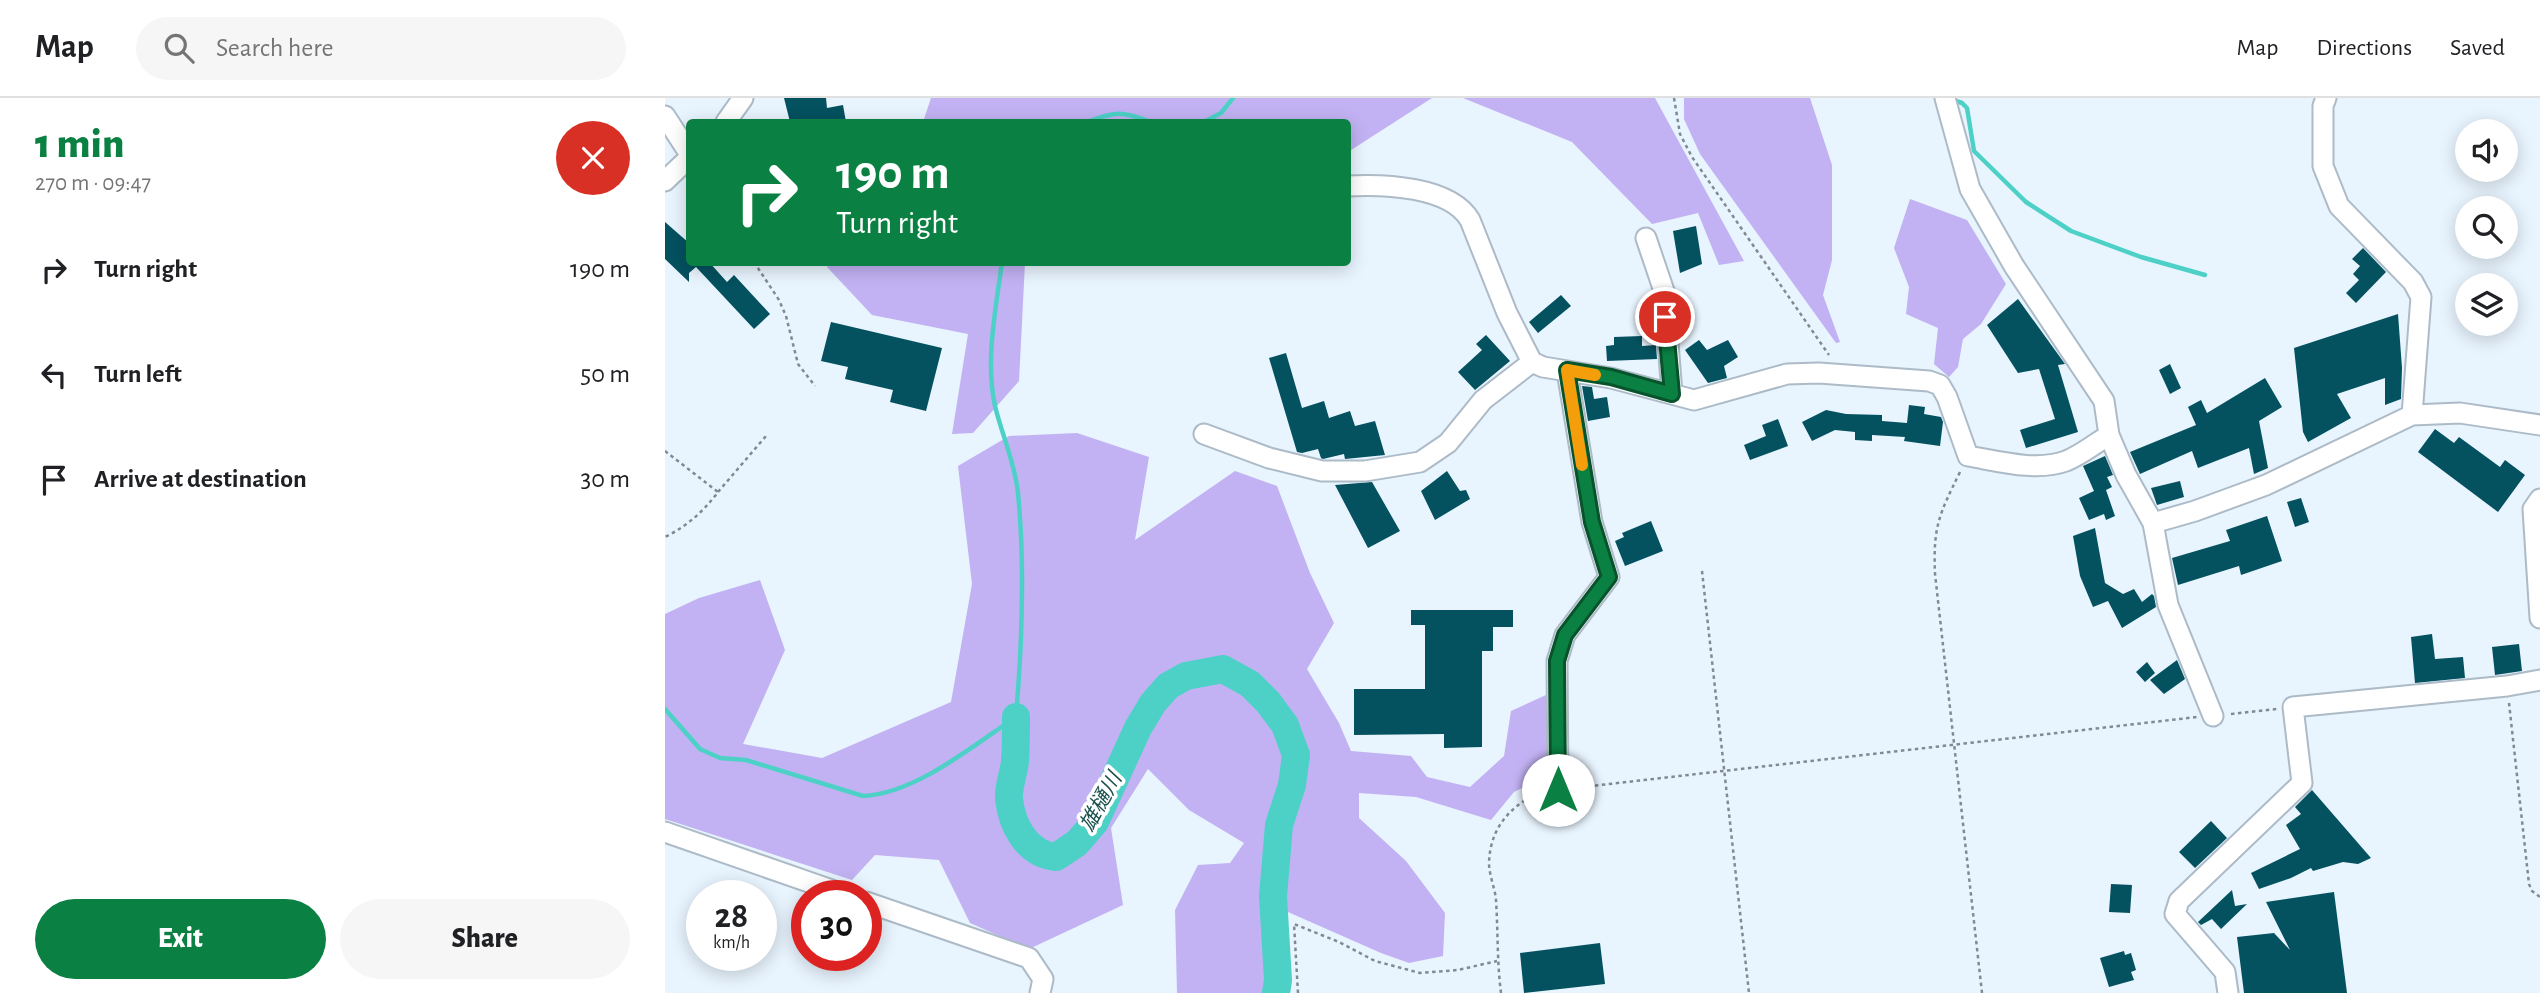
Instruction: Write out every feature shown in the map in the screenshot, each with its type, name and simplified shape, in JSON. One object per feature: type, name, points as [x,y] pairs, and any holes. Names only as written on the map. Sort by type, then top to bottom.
[{"type":"street","points":[[728,119],[743,98]]},
{"type":"street","points":[[1945,98],[1970,188],[2014,266],[2104,401],[2109,435],[2126,475],[2153,523],[2168,605],[2213,716]]},
{"type":"street","points":[[2326,98],[2323,106],[2323,166],[2339,206],[2413,282],[2421,297],[2412,415]]},
{"type":"street","points":[[665,116],[686,150]]},
{"type":"street","points":[[665,181],[686,158]]},
{"type":"street","points":[[1351,186],[1416,188],[1464,209],[1507,313],[1532,362],[1543,367],[1611,377],[1694,400],[1787,374],[1929,381],[1940,386],[1947,397],[1968,456],[2046,467],[2068,460],[2109,435]]},
{"type":"street","points":[[1646,239],[1664,291],[1672,394]]},
{"type":"street","points":[[1205,434],[1269,458],[1322,471],[1365,471],[1420,462],[1448,443],[1483,400],[1532,362]]},
{"type":"street","points":[[1558,790],[1557,661],[1565,635],[1609,577],[1592,522],[1567,370]]},
{"type":"street","points":[[2153,523],[2266,485],[2412,415],[2460,413],[2540,425]]},
{"type":"street","points":[[2540,499],[2533,509],[2540,618]]},
{"type":"street","points":[[2228,993],[2225,972],[2175,914],[2179,901],[2302,783],[2293,707],[2507,686],[2540,680]]},
{"type":"street","points":[[665,832],[803,880]]},
{"type":"street","points":[[882,907],[1029,958],[1043,979],[1040,993]]},
{"type":"path","points":[[1674,98],[1681,134],[1692,157],[1843,375]]},
{"type":"path","points":[[757,266],[786,316],[798,364],[815,386]]},
{"type":"path","points":[[665,537],[705,509],[766,436]]},
{"type":"path","points":[[665,451],[718,492]]},
{"type":"path","points":[[1968,456],[1940,511],[1934,540],[1936,593],[1982,993]]},
{"type":"path","points":[[1702,571],[1749,993]]},
{"type":"path","points":[[2507,686],[2529,884],[2532,891],[2540,897]]},
{"type":"path","points":[[1501,993],[1497,961],[1496,898],[1489,864],[1493,837],[1503,818],[1521,801],[1542,790],[2293,707]]},
{"type":"path","points":[[1298,993],[1294,924],[1339,942],[1375,961],[1420,973],[1458,970],[1497,961]]},
{"type":"shaded area","points":[[931,98],[1432,98],[1351,150],[1351,119],[924,119]]},
{"type":"shaded area","points":[[1463,98],[1655,98],[1744,261],[1719,265],[1698,213],[1652,224],[1572,142]]},
{"type":"shaded area","points":[[1684,98],[1810,98],[1832,165],[1832,260],[1823,295],[1840,342],[1836,343],[1700,154],[1684,119]]},
{"type":"shaded area","points":[[1910,199],[1967,220],[2006,284],[1981,324],[1963,339],[1958,367],[1949,377],[1934,364],[1938,328],[1906,314],[1909,287],[1894,248]]},
{"type":"shaded area","points":[[1025,266],[1019,381],[973,433],[952,434],[968,334],[872,315],[827,267]]},
{"type":"shaded area","points":[[1077,433],[1149,457],[1135,540],[1235,471],[1277,486],[1310,573],[1334,623],[1307,669],[1339,723],[1351,751],[1411,756],[1427,777],[1470,787],[1504,756],[1511,711],[1546,695],[1549,775],[1514,792],[1491,820],[1416,797],[1359,793],[1359,818],[1406,861],[1445,913],[1443,956],[1409,963],[1288,912],[1266,993],[1177,993],[1175,910],[1198,865],[1230,863],[1244,843],[1189,810],[1148,769],[1111,828],[1123,905],[1029,949],[970,923],[939,860],[875,855],[852,880],[665,819],[665,614],[699,598],[760,580],[785,650],[743,744],[822,758],[951,702],[972,584],[958,466],[1009,436]]},
{"type":"building","points":[[784,98],[826,98],[827,108],[843,105],[845,119],[789,119]]},
{"type":"building","points":[[665,222],[686,240],[686,266],[713,266],[727,282],[734,275],[770,314],[754,329],[696,267],[689,273],[689,282],[665,259]]},
{"type":"building","points":[[1696,226],[1702,264],[1680,273],[1673,231]]},
{"type":"building","points":[[2363,248],[2386,272],[2356,303],[2346,293],[2359,280],[2353,274],[2360,266],[2352,259]]},
{"type":"building","points":[[1561,295],[1571,306],[1538,333],[1529,322]]},
{"type":"building","points":[[2018,299],[2065,364],[2058,365],[2078,432],[2026,448],[2020,430],[2055,419],[2039,369],[2018,373],[1987,325]]},
{"type":"building","points":[[2398,314],[2401,399],[2385,405],[2385,378],[2337,394],[2351,418],[2308,442],[2303,432],[2294,348]]},
{"type":"building","points":[[831,322],[942,348],[926,411],[890,402],[893,390],[845,379],[848,367],[821,361]]},
{"type":"building","points":[[1486,335],[1510,361],[1475,390],[1458,372],[1482,350],[1476,344]]},
{"type":"building","points":[[1642,336],[1642,346],[1656,345],[1657,359],[1607,361],[1606,346],[1614,345],[1614,337]]},
{"type":"building","points":[[1699,340],[1707,350],[1728,340],[1738,357],[1724,366],[1727,378],[1708,383],[1685,350]]},
{"type":"building","points":[[1286,353],[1302,408],[1324,401],[1329,418],[1350,411],[1355,426],[1375,421],[1385,455],[1345,459],[1344,454],[1323,459],[1318,449],[1297,452],[1269,358]]},
{"type":"building","points":[[2170,364],[2181,388],[2170,394],[2159,370]]},
{"type":"building","points":[[2265,378],[2282,407],[2259,421],[2268,468],[2254,474],[2249,448],[2198,468],[2192,451],[2140,474],[2130,452],[2196,425],[2188,407],[2201,400],[2207,413]]},
{"type":"building","points":[[1582,386],[1592,387],[1594,399],[1607,397],[1610,417],[1588,421]]},
{"type":"building","points":[[1909,405],[1925,407],[1924,414],[1941,417],[1943,422],[1940,446],[1904,441],[1905,437],[1872,435],[1872,441],[1855,440],[1855,432],[1835,430],[1812,441],[1802,422],[1826,410],[1846,414],[1882,415],[1882,421],[1907,423]]},
{"type":"building","points":[[1778,419],[1788,446],[1750,460],[1744,445],[1766,436],[1762,425]]},
{"type":"building","points":[[2435,429],[2454,443],[2459,437],[2500,467],[2505,460],[2525,475],[2498,512],[2418,452]]},
{"type":"building","points":[[2105,456],[2113,475],[2107,477],[2112,487],[2106,490],[2115,516],[2106,520],[2104,514],[2089,520],[2079,498],[2094,491],[2083,466]]},
{"type":"building","points":[[1447,471],[1460,491],[1466,490],[1470,499],[1435,520],[1421,491]]},
{"type":"building","points":[[2180,481],[2184,497],[2157,505],[2151,488]]},
{"type":"building","points":[[1372,482],[1400,531],[1368,548],[1335,485]]},
{"type":"building","points":[[2301,498],[2309,522],[2295,527],[2287,502]]},
{"type":"building","points":[[2267,516],[2282,561],[2241,575],[2239,566],[2178,585],[2172,558],[2230,541],[2226,530]]},
{"type":"building","points":[[1651,521],[1663,551],[1625,566],[1615,541],[1624,537],[1622,533]]},
{"type":"building","points":[[2095,528],[2105,583],[2123,594],[2134,589],[2142,602],[2152,594],[2154,596],[2156,607],[2122,628],[2108,601],[2093,607],[2080,576],[2073,536]]},
{"type":"building","points":[[1411,610],[1513,610],[1513,627],[1493,627],[1493,651],[1482,651],[1482,747],[1444,748],[1444,734],[1354,735],[1354,689],[1425,689],[1425,625],[1411,625]]},
{"type":"building","points":[[2432,634],[2435,659],[2463,657],[2465,678],[2415,683],[2411,637]]},
{"type":"building","points":[[2519,644],[2522,671],[2495,675],[2492,647]]},
{"type":"building","points":[[2177,660],[2185,679],[2164,694],[2150,680]]},
{"type":"building","points":[[2147,662],[2155,673],[2145,682],[2136,672]]},
{"type":"building","points":[[2312,790],[2371,858],[2358,864],[2343,862],[2313,871],[2311,868],[2259,889],[2251,873],[2300,849],[2286,825],[2301,814],[2295,807]]},
{"type":"building","points":[[2211,821],[2227,838],[2195,868],[2179,852]]},
{"type":"building","points":[[2111,884],[2132,885],[2130,913],[2109,912]]},
{"type":"building","points":[[2232,890],[2235,906],[2247,904],[2221,929],[2212,919],[2201,925],[2198,922]]},
{"type":"building","points":[[2334,892],[2347,993],[2244,993],[2237,937],[2274,933],[2290,950],[2266,902]]},
{"type":"building","points":[[1600,943],[1605,984],[1524,993],[1520,953]]},
{"type":"building","points":[[2124,951],[2125,955],[2131,953],[2136,970],[2131,972],[2134,980],[2109,987],[2100,958]]},
{"type":"waterway","points":[[1210,119],[1221,113],[1233,98]]},
{"type":"waterway","points":[[1953,100],[1967,108],[1974,151],[2026,202],[2071,231],[2141,257],[2205,275]]},
{"type":"waterway","points":[[1096,119],[1119,114],[1142,119]]},
{"type":"waterway","points":[[665,709],[700,749],[720,758],[746,760],[863,796],[883,793],[923,778],[1016,717],[1022,605],[1020,520],[1016,482],[995,406],[991,371],[1002,266]]},
{"type":"waterway","name":"雄樋川","points":[[1016,717],[1015,761],[1009,794],[1011,809],[1018,828],[1029,844],[1046,855],[1056,857],[1077,843],[1095,822],[1138,728],[1153,703],[1168,686],[1186,676],[1223,669],[1250,684],[1268,702],[1285,725],[1296,755],[1292,785],[1279,825],[1273,896],[1278,980],[1276,993]]},
{"type":"slow traffic","points":[[1582,465],[1567,370],[1595,375]]},
{"type":"route","points":[[1558,790],[1557,661],[1565,635],[1609,577],[1592,522],[1567,370],[1611,377],[1672,394],[1665,317]]}]
